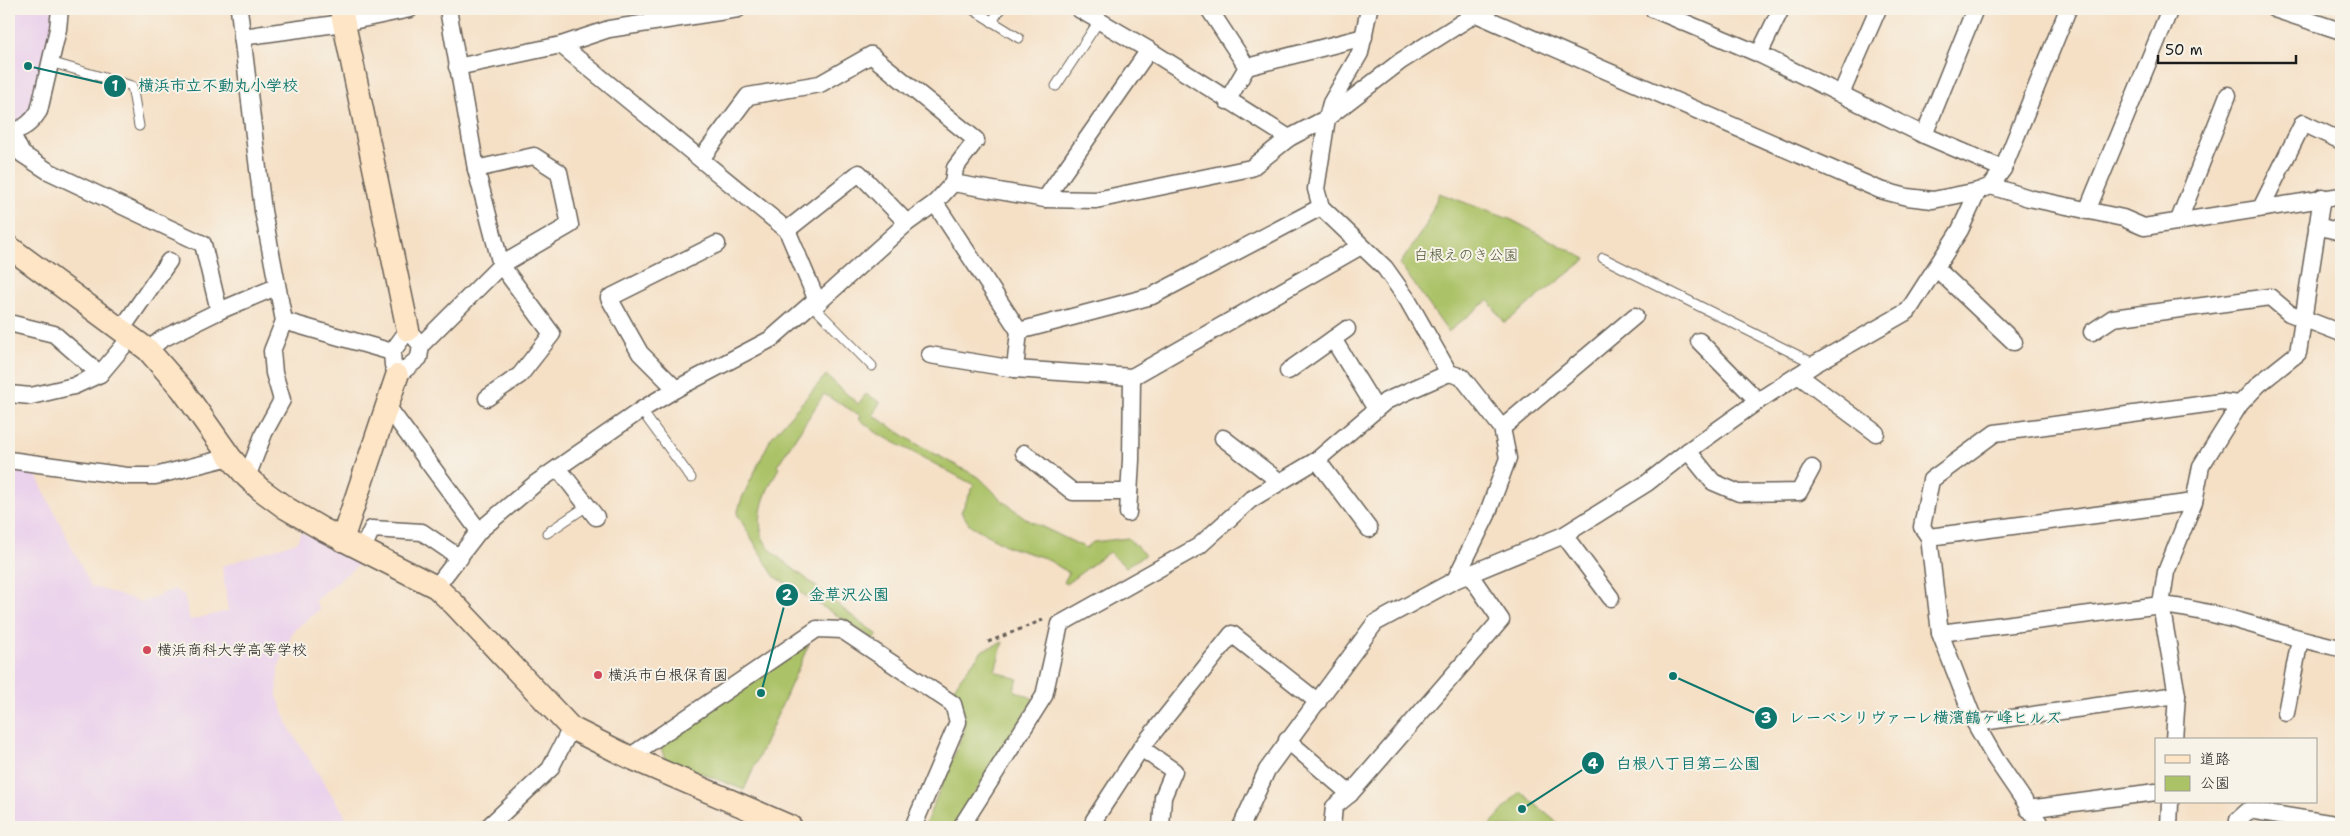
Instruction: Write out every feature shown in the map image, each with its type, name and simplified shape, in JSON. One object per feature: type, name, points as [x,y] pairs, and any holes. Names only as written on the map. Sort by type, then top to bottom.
[{"type":"street","points":[[60,9],[39,111],[34,120],[24,127],[17,130],[9,130],[22,154],[48,171],[203,244],[219,311]]},
{"type":"street","points":[[239,9],[263,212],[284,321],[272,352],[274,373],[282,400],[264,433],[247,478]]},
{"type":"street","points":[[242,37],[342,16],[410,9]]},
{"type":"street","points":[[448,9],[476,169],[501,265],[552,334],[520,375],[487,398]]},
{"type":"street","points":[[458,67],[561,45],[609,29],[738,9]]},
{"type":"street","points":[[1209,9],[1247,67]]},
{"type":"street","points":[[1369,9],[1360,53],[1331,102],[1316,189],[1321,207],[1385,268],[1407,299],[1449,373]]},
{"type":"street","points":[[1652,9],[1674,13],[1924,135],[2003,169]]},
{"type":"street","points":[[1758,54],[1780,9]]},
{"type":"street","points":[[1841,94],[1878,9]]},
{"type":"street","points":[[1924,135],[1975,9]]},
{"type":"street","points":[[1241,827],[1267,770],[1374,623],[1462,578],[1564,535],[1647,484],[1688,451],[1758,401],[1815,364],[1908,311],[1937,269],[1984,188],[2003,169],[2068,9]]},
{"type":"street","points":[[2087,211],[2170,9]]},
{"type":"street","points":[[2274,9],[2339,31]]},
{"type":"street","points":[[953,183],[1045,199],[1096,200],[1251,168],[1289,138],[1327,118],[1401,61],[1474,10],[1880,190],[1907,197],[1933,200],[1984,188],[2123,218],[2144,227],[2341,196]]},
{"type":"street","points":[[1090,13],[1227,101],[1289,138]]},
{"type":"street","points":[[342,16],[419,358],[397,376],[342,540]]},
{"type":"street","points":[[1227,101],[1247,67],[1364,37]]},
{"type":"street","points":[[561,45],[788,230],[815,304]]},
{"type":"street","points":[[1045,199],[1149,50]]},
{"type":"street","points":[[436,587],[479,531],[558,468],[641,410],[676,389],[771,340],[815,304],[907,223],[935,203],[953,183],[955,168],[976,140],[871,55],[820,84],[748,96],[701,159]]},
{"type":"street","points":[[2179,220],[2228,96]]},
{"type":"street","points":[[2261,208],[2303,123],[2341,141]]},
{"type":"street","points":[[284,321],[392,352],[415,338],[501,265],[570,225],[559,172],[534,156],[476,169]]},
{"type":"street","points":[[788,230],[859,173],[907,223]]},
{"type":"street","points":[[2174,738],[2177,696],[2161,605],[2166,572],[2194,502],[2201,466],[2240,404],[2259,384],[2298,353],[2322,198]]},
{"type":"street","points":[[935,203],[1019,331],[1016,369]]},
{"type":"street","points":[[1019,331],[1152,296],[1321,207]]},
{"type":"street","points":[[2317,226],[2341,232]]},
{"type":"street","points":[[676,389],[640,352],[609,298],[717,244]]},
{"type":"street","points":[[930,355],[1016,369],[1132,377],[1361,246]]},
{"type":"street","points":[[9,247],[133,339],[182,390],[247,478],[286,508],[342,540],[436,587],[571,728],[629,757],[791,827]]},
{"type":"street","points":[[9,394],[31,396],[74,386],[100,374],[133,339],[169,261]]},
{"type":"street","points":[[1937,269],[2014,342]]},
{"type":"street","points":[[133,339],[162,339],[219,311],[276,287]]},
{"type":"street","points":[[2092,332],[2113,318],[2270,297],[2289,313],[2341,333]]},
{"type":"street","points":[[1502,428],[1635,316]]},
{"type":"street","points":[[9,323],[54,334],[100,374]]},
{"type":"street","points":[[1288,371],[1347,329]]},
{"type":"street","points":[[1333,339],[1376,409]]},
{"type":"street","points":[[1699,341],[1758,401]]},
{"type":"street","points":[[392,352],[392,365],[397,376]]},
{"type":"street","points":[[961,827],[1044,696],[1060,624],[1199,546],[1250,500],[1317,460],[1386,402],[1449,373],[1462,377],[1502,428],[1508,458],[1462,578]]},
{"type":"street","points":[[1798,375],[1876,433]]},
{"type":"street","points":[[1128,513],[1132,377]]},
{"type":"street","points":[[2042,827],[1995,758],[1975,723],[1940,633],[1929,537],[1922,527],[1931,480],[1995,433],[2221,402],[2240,404]]},
{"type":"street","points":[[387,406],[479,531]]},
{"type":"street","points":[[1222,438],[1280,482]]},
{"type":"street","points":[[1688,451],[1713,482],[1739,493],[1799,492],[1812,468]]},
{"type":"street","points":[[1024,453],[1074,492],[1129,492]]},
{"type":"street","points":[[9,460],[127,476],[155,476],[230,457]]},
{"type":"street","points":[[1317,460],[1369,529]]},
{"type":"street","points":[[558,468],[592,511]]},
{"type":"street","points":[[1929,537],[2194,502]]},
{"type":"street","points":[[362,550],[372,529],[422,532],[460,558]]},
{"type":"street","points":[[1564,535],[1611,598]]},
{"type":"street","points":[[1332,827],[1334,807],[1350,794],[1501,620],[1462,578]]},
{"type":"street","points":[[1940,633],[2161,605],[2198,611],[2300,639],[2341,648]]},
{"type":"street","points":[[629,757],[817,629],[842,630],[952,704],[958,722],[913,827]]},
{"type":"street","points":[[1093,827],[1094,820],[1141,748],[1232,634],[1318,702]]},
{"type":"street","points":[[2286,714],[2300,639]]},
{"type":"street","points":[[1975,723],[2177,696]]},
{"type":"street","points":[[488,827],[550,769],[571,728]]},
{"type":"street","points":[[1288,740],[1350,794]]},
{"type":"street","points":[[1141,748],[1174,771],[1163,797],[1161,827]]},
{"type":"street","points":[[2028,809],[2155,792]]},
{"type":"street","points":[[2169,827],[2170,804]]},
{"type":"street","points":[[2237,827],[2238,820],[2249,810],[2341,826]]},
{"type":"lane","points":[[972,9],[1018,38]]},
{"type":"lane","points":[[992,22],[1000,9]]},
{"type":"lane","points":[[1056,86],[1090,13]]},
{"type":"lane","points":[[50,62],[132,86],[139,126]]},
{"type":"lane","points":[[1603,258],[1815,364]]},
{"type":"lane","points":[[815,304],[872,366]]},
{"type":"lane","points":[[641,410],[691,478]]},
{"type":"lane","points":[[548,533],[592,511]]},
{"type":"path","points":[[988,642],[1045,619]]},
{"type":"shaded area","points":[[9,9],[56,9],[40,104],[27,121],[9,124]]},
{"type":"shaded area","name":"横浜商科大学高等学校","points":[[9,468],[35,473],[91,586],[142,602],[174,589],[184,595],[190,620],[228,611],[222,566],[297,542],[301,532],[364,560],[314,601],[320,609],[293,631],[278,668],[277,696],[291,731],[343,812],[350,827],[9,827]]},
{"type":"green space","name":"白根えのき公園","points":[[1439,193],[1512,220],[1586,259],[1505,323],[1488,300],[1448,332],[1400,264],[1426,225]]},
{"type":"green space","points":[[826,375],[858,404],[866,394],[880,402],[873,415],[915,443],[980,478],[1003,501],[1028,520],[1086,548],[1093,542],[1128,538],[1145,555],[1126,567],[1109,552],[1066,584],[1064,582],[1069,573],[1045,558],[1009,547],[970,525],[961,512],[974,485],[877,433],[859,419],[861,416],[824,394],[777,466],[779,468],[767,491],[762,508],[762,535],[769,548],[775,554],[878,635],[874,639],[774,576],[737,514],[742,498],[771,438]]},
{"type":"green space","points":[[1003,642],[995,671],[1018,679],[1014,690],[1034,699],[954,827],[924,827],[964,732],[963,710],[952,691],[983,650]]},
{"type":"green space","points":[[809,644],[744,790],[665,759],[659,743]]},
{"type":"green space","points":[[1520,791],[1562,827],[1488,827]]},
{"type":"place","name":"横浜市立不動丸小学校","points":[[28,66]]},
{"type":"place","name":"横浜商科大学高等学校","points":[[147,650]]},
{"type":"place","name":"横浜市白根保育園","points":[[598,675]]},
{"type":"place","name":"レーベンリヴァーレ横濱鶴ヶ峰ヒルズ","points":[[1673,676]]},
{"type":"place","name":"金草沢公園","points":[[761,693]]},
{"type":"place","name":"白根八丁目第二公園","points":[[1522,809]]}]
